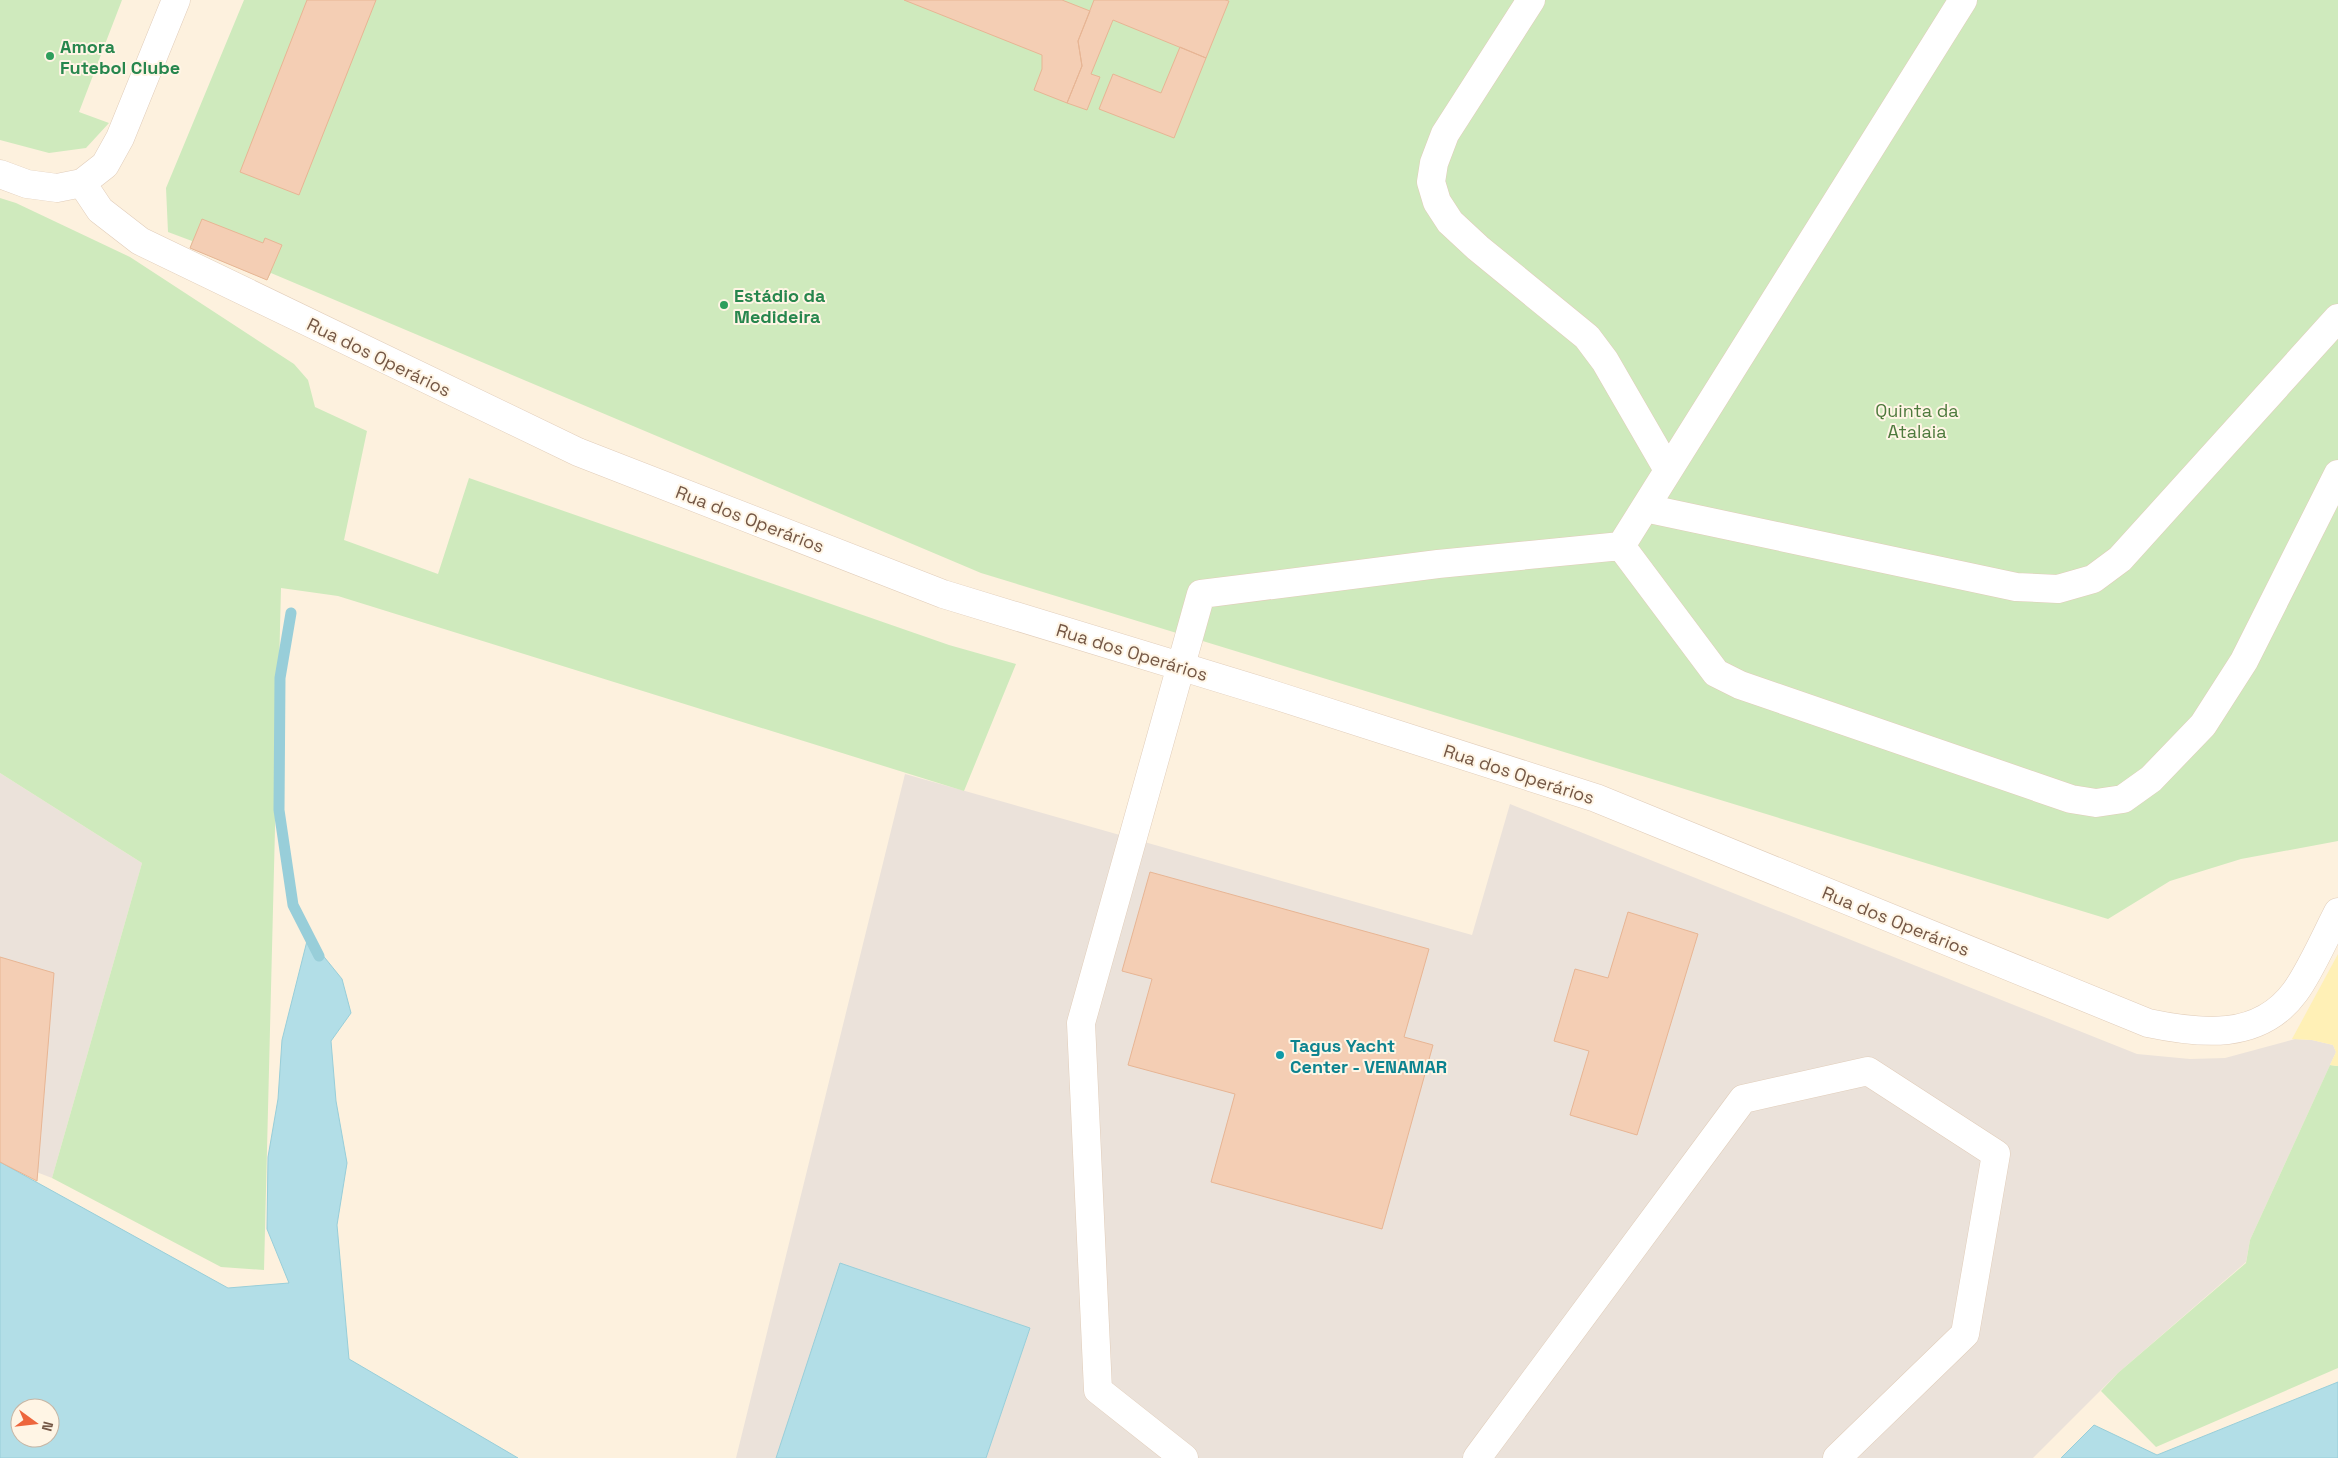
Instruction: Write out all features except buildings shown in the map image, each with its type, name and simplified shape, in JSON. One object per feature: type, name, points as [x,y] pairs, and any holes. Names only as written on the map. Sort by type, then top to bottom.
[{"type":"street","points":[[0,174],[27,184],[57,188],[82,183],[105,165],[120,138],[176,0]]},
{"type":"street","points":[[1531,0],[1446,134],[1434,164],[1431,182],[1437,202],[1450,222],[1478,248],[1588,337],[1605,361],[1668,470]]},
{"type":"street","points":[[1621,546],[1963,0]]},
{"type":"street","name":"Rua dos Operários","points":[[82,183],[100,210],[140,241],[578,452],[943,594],[1180,666],[1596,798],[2148,1023],[2184,1031],[2225,1032],[2258,1021],[2279,1009],[2296,992],[2338,912]]},
{"type":"street","points":[[1645,508],[2016,587],[2058,589],[2067,587],[2093,579],[2120,559],[2338,318]]},
{"type":"street","points":[[1621,546],[1716,674],[1740,686],[2071,799],[2096,803],[2123,799],[2151,779],[2203,725],[2244,661],[2338,474]]},
{"type":"street","points":[[1184,1458],[1098,1390],[1081,1023],[1201,594],[1438,564],[1621,546]]},
{"type":"street","points":[[1477,1458],[1743,1099],[1868,1072],[1996,1154],[1965,1334],[1837,1458]]},
{"type":"shaded area","points":[[0,773],[142,863],[52,1178],[0,1158]]},
{"type":"shaded area","points":[[905,774],[1472,935],[1510,804],[2137,1054],[2190,1059],[2225,1058],[2295,1039],[2312,1040],[2333,1045],[2336,1052],[2250,1240],[2246,1262],[2118,1373],[2033,1458],[986,1458],[1030,1328],[840,1264],[776,1458],[736,1458]]},
{"type":"green space","name":"Amora Futebol Clube","points":[[0,0],[122,0],[79,112],[109,123],[86,148],[49,153],[0,140]]},
{"type":"green space","name":"Quinta da Atalaia","points":[[244,0],[2338,0],[2338,841],[2241,859],[2170,881],[2108,919],[981,573],[271,273],[267,280],[190,248],[192,241],[168,232],[166,188]]},
{"type":"green space","points":[[0,198],[16,203],[130,257],[294,364],[308,380],[315,407],[367,431],[344,540],[438,574],[469,478],[949,645],[1016,664],[964,791],[338,596],[281,588],[264,1270],[221,1267],[52,1178],[142,863],[0,773]]},
{"type":"green space","points":[[2330,1065],[2338,1066],[2338,1368],[2156,1447],[2101,1391],[2118,1373],[2246,1263],[2250,1240]]},
{"type":"sand","points":[[2338,954],[2338,1066],[2330,1065],[2336,1052],[2333,1045],[2312,1040],[2292,1039]]},
{"type":"water","points":[[308,937],[342,979],[351,1013],[331,1041],[336,1101],[347,1163],[337,1225],[349,1359],[518,1458],[0,1458],[0,1162],[228,1288],[289,1283],[267,1229],[268,1157],[278,1099],[282,1040]]},
{"type":"water","points":[[840,1263],[1030,1328],[986,1458],[776,1458]]},
{"type":"water","points":[[2338,1382],[2338,1458],[2061,1458],[2094,1425],[2157,1455]]},
{"type":"waterway","points":[[291,613],[280,678],[279,810],[293,905],[319,956]]},
{"type":"place","name":"Amora Futebol Clube","points":[[50,56]]},
{"type":"place","name":"Estádio da Medideira","points":[[724,305]]},
{"type":"place","name":"Tagus Yacht Center - VENAMAR","points":[[1280,1055]]}]
